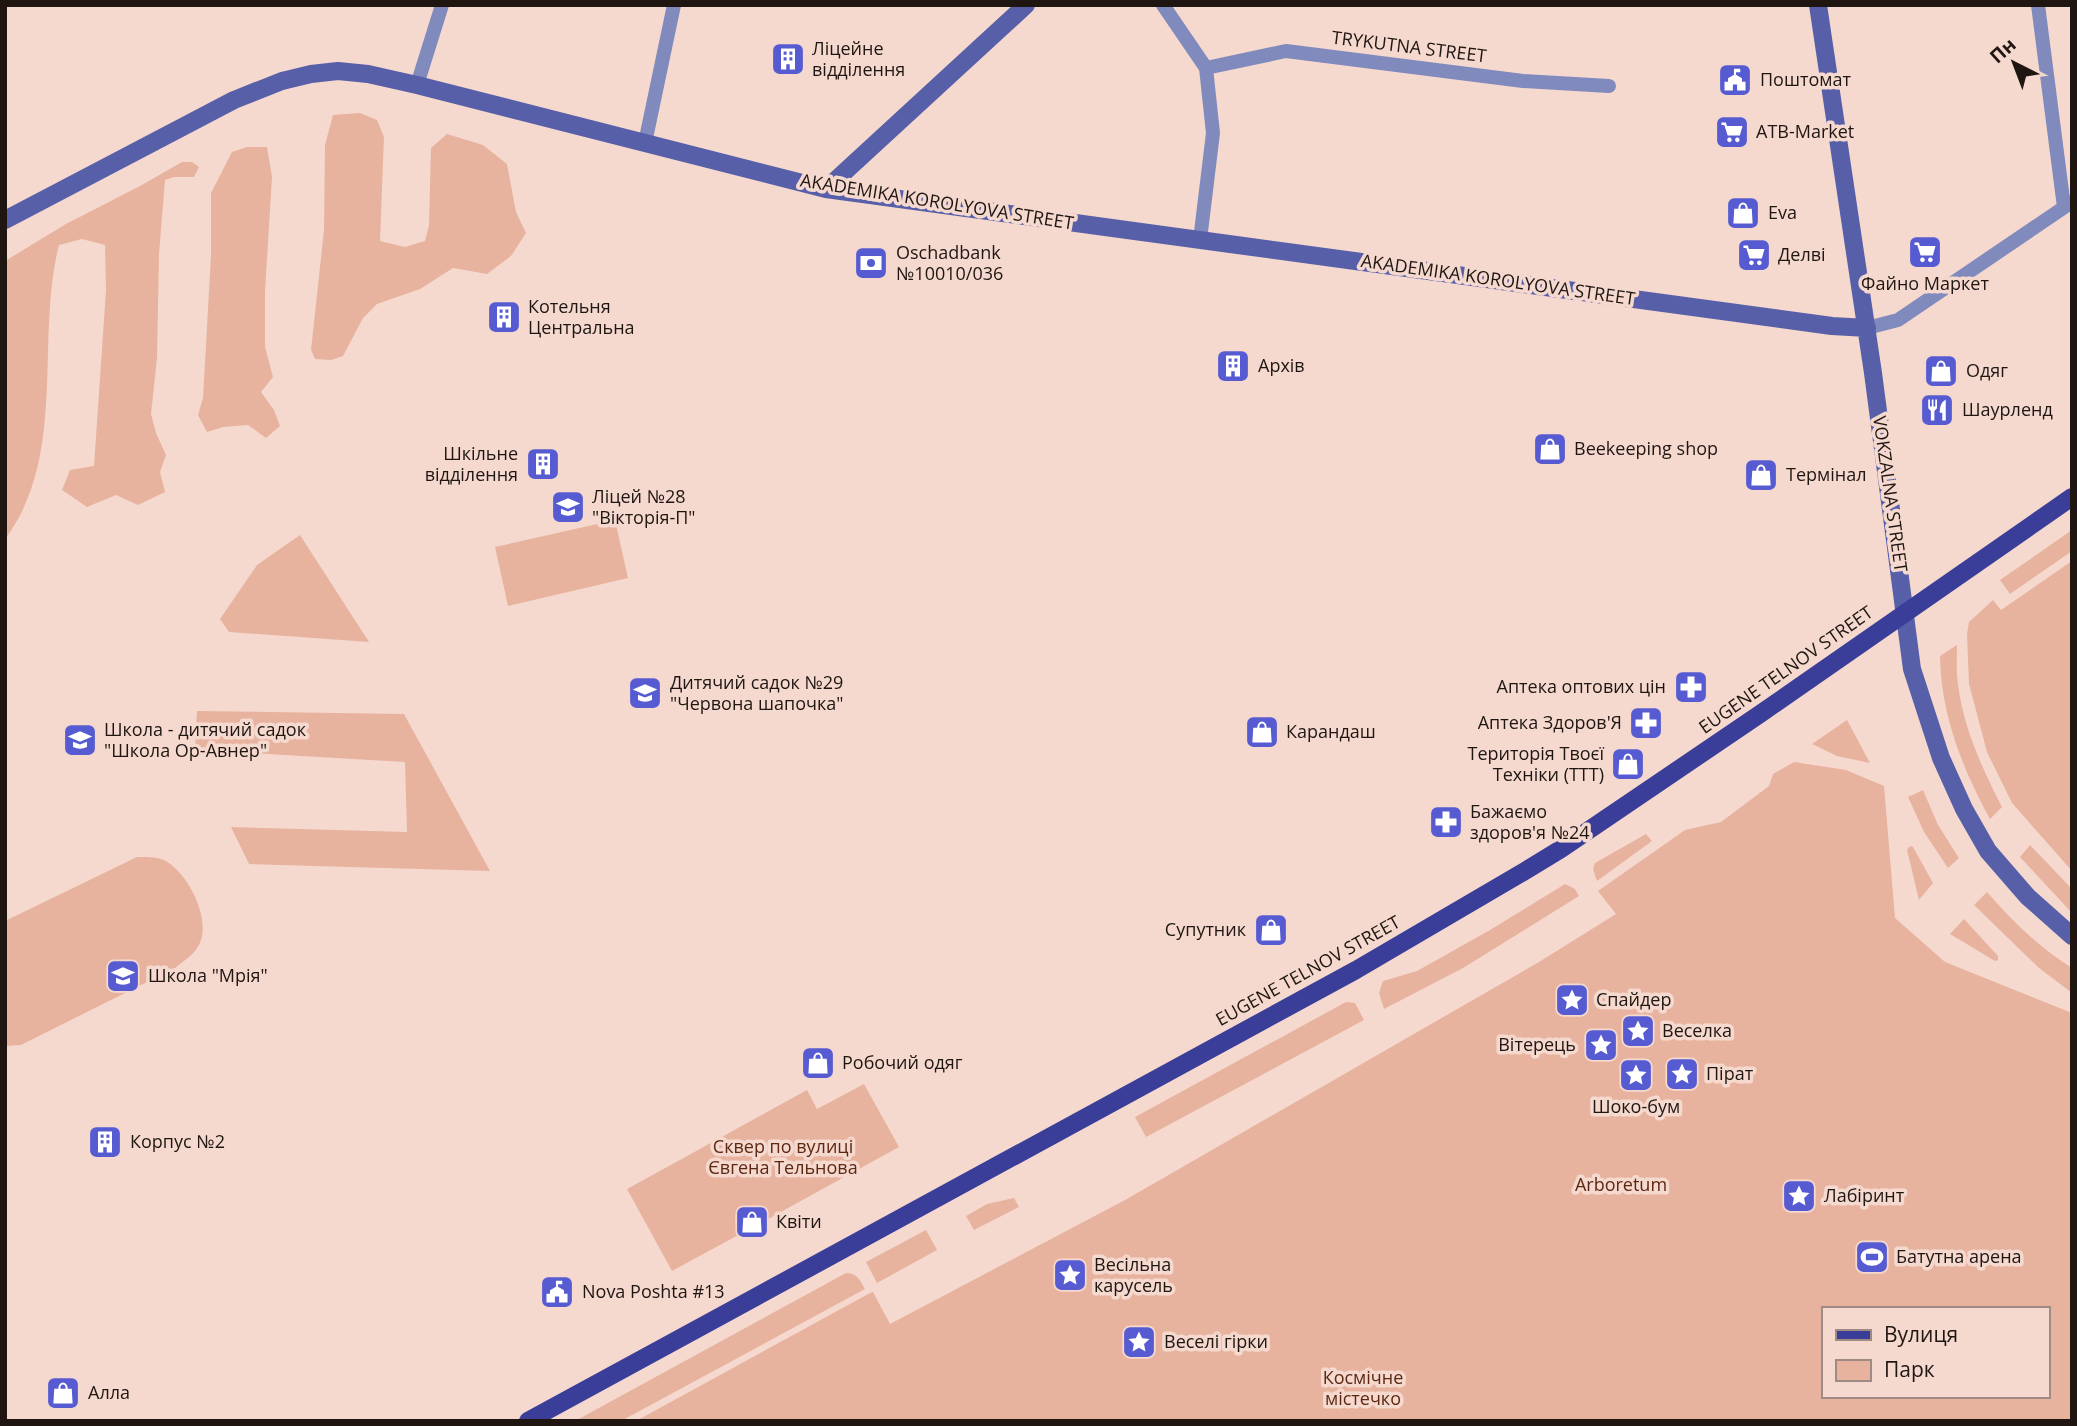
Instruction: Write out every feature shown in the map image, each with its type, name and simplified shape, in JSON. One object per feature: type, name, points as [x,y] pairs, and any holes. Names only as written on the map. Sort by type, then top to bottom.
[{"type":"main road","name":"EUGENE TELNOV STREET","points":[[528,1421],[1356,970],[1561,849],[2072,497]]},
{"type":"street","points":[[417,85],[442,5]]},
{"type":"street","points":[[645,143],[674,5]]},
{"type":"street","points":[[826,189],[1026,5]]},
{"type":"street","points":[[1163,5],[1206,68],[1213,133],[1200,240]]},
{"type":"street","name":"VOKZALNA STREET","points":[[1818,5],[1867,328],[1912,669],[1941,758],[1964,809],[1989,851],[2028,897],[2072,936]]},
{"type":"street","points":[[1867,328],[1898,320],[2068,204],[2038,5]]},
{"type":"street","name":"TRYKUTNA STREET","points":[[1206,68],[1286,51],[1523,81],[1609,86]]},
{"type":"street","name":"AKADEMIKA KOROLYOVA STREET","points":[[5,219],[234,100],[273,84],[311,74],[338,71],[368,74],[417,85],[826,189],[1818,324],[1867,328]]},
{"type":"green space","points":[[360,113],[377,120],[384,137],[380,241],[405,247],[425,241],[429,225],[431,148],[447,134],[483,145],[507,164],[516,212],[526,233],[511,256],[487,274],[453,268],[420,289],[377,304],[363,318],[343,356],[331,360],[315,359],[311,350],[324,230],[325,145],[333,115]]},
{"type":"green space","points":[[247,147],[267,147],[272,177],[265,291],[265,347],[273,377],[261,392],[274,410],[280,426],[266,438],[248,425],[223,427],[207,432],[198,415],[203,398],[211,255],[211,193],[232,152]]},
{"type":"green space","points":[[182,162],[192,162],[199,167],[194,177],[165,180],[159,254],[157,358],[151,414],[166,455],[160,472],[165,492],[138,505],[116,495],[87,507],[62,490],[70,470],[94,466],[106,290],[105,245],[82,239],[59,245],[52,281],[47,396],[37,471],[24,506],[5,539],[5,261],[66,224]]},
{"type":"green space","points":[[615,520],[628,578],[508,606],[495,547]]},
{"type":"green space","points":[[2072,530],[2072,551],[2010,594],[2000,580]]},
{"type":"green space","points":[[300,535],[369,642],[229,632],[220,619],[257,565]]},
{"type":"green space","points":[[2072,561],[2072,871],[2012,803],[1987,752],[1969,684],[1967,634],[1969,622],[1993,600],[2001,610]]},
{"type":"green space","points":[[1957,645],[1957,679],[1964,716],[2002,807],[1990,819],[1962,761],[1944,699],[1940,656]]},
{"type":"green space","points":[[197,711],[404,714],[490,871],[249,864],[231,827],[407,832],[405,762],[195,750]]},
{"type":"green space","points":[[1847,720],[1870,763],[1837,756],[1812,744]]},
{"type":"green space","name":"Arboretum","points":[[1794,762],[1846,770],[1884,786],[1895,918],[1945,962],[2072,1013],[2072,1421],[636,1421],[870,1293],[873,1292],[890,1324],[1125,1200],[1539,962],[1616,914],[1598,891],[1685,830],[1721,822],[1769,786],[1773,774]]},
{"type":"green space","points":[[1923,790],[1938,825],[1959,858],[1948,868],[1924,832],[1908,797]]},
{"type":"green space","points":[[1646,834],[1652,841],[1597,881],[1593,869],[1595,863]]},
{"type":"green space","points":[[2030,845],[2072,889],[2072,913],[2020,857]]},
{"type":"green space","points":[[1910,846],[1933,883],[1919,900],[1907,850]]},
{"type":"green space","points":[[137,857],[153,857],[165,861],[176,869],[190,887],[202,920],[203,930],[197,949],[175,968],[21,1045],[5,1046],[5,921]]},
{"type":"green space","points":[[1565,884],[1575,889],[1579,896],[1463,968],[1384,1009],[1379,993],[1383,981],[1417,971]]},
{"type":"green space","points":[[1987,892],[2026,933],[2072,968],[2072,993],[2039,968],[1974,905]]},
{"type":"green space","points":[[1964,919],[1998,956],[1998,960],[1995,961],[1950,934]]},
{"type":"green space","points":[[1346,1002],[1355,1003],[1364,1020],[1146,1137],[1135,1117]]},
{"type":"green space","name":"Сквер по вулиці Євгена Тельнова","points":[[864,1084],[899,1147],[768,1219],[759,1205],[735,1219],[742,1233],[672,1271],[627,1189],[807,1090],[817,1109]]},
{"type":"green space","points":[[1014,1198],[1019,1207],[974,1230],[966,1216],[987,1204]]},
{"type":"green space","points":[[926,1230],[937,1250],[877,1283],[866,1262]]},
{"type":"green space","points":[[846,1273],[856,1276],[865,1289],[621,1421],[575,1421]]},
{"type":"place","name":"Ліцейне відділення","points":[[788,59]]},
{"type":"place","name":"Поштомат","points":[[1735,80]]},
{"type":"place","name":"ATB-Market","points":[[1732,132]]},
{"type":"place","name":"Eva","points":[[1743,213]]},
{"type":"place","name":"Файно Маркет","points":[[1925,252]]},
{"type":"place","name":"Делві","points":[[1754,255]]},
{"type":"place","name":"Oschadbank №10010/036","points":[[871,263]]},
{"type":"place","name":"Котельня Центральна","points":[[504,317]]},
{"type":"place","name":"Архів","points":[[1233,366]]},
{"type":"place","name":"Одяг","points":[[1941,371]]},
{"type":"place","name":"Шаурленд","points":[[1937,410]]},
{"type":"place","name":"Beekeeping shop","points":[[1550,449]]},
{"type":"place","name":"Шкільне відділення","points":[[543,464]]},
{"type":"place","name":"Термінал","points":[[1761,475]]},
{"type":"place","name":"Ліцей №28 \"Вікторія-П\"","points":[[568,507]]},
{"type":"place","name":"Аптека оптових цін","points":[[1691,687]]},
{"type":"place","name":"Дитячий садок №29 \"Червона шапочка\"","points":[[645,693]]},
{"type":"place","name":"Аптека Здоров'Я","points":[[1646,723]]},
{"type":"place","name":"Карандаш","points":[[1262,732]]},
{"type":"place","name":"Школа - дитячий садок \"Школа Ор-Авнер\"","points":[[80,740]]},
{"type":"place","name":"Територія Твоєї Техніки (ТТТ)","points":[[1628,764]]},
{"type":"place","name":"Бажаємо здоров'я №24","points":[[1446,822]]},
{"type":"place","name":"Супутник","points":[[1271,930]]},
{"type":"place","name":"Школа \"Мрія\"","points":[[123,976]]},
{"type":"place","name":"Спайдер","points":[[1572,1000]]},
{"type":"place","name":"Веселка","points":[[1638,1031]]},
{"type":"place","name":"Вітерець","points":[[1601,1045]]},
{"type":"place","name":"Робочий одяг","points":[[818,1063]]},
{"type":"place","name":"Пірат","points":[[1682,1074]]},
{"type":"place","name":"Шоко-бум","points":[[1636,1075]]},
{"type":"place","name":"Корпус №2","points":[[105,1142]]},
{"type":"place","name":"Лабіринт","points":[[1799,1196]]},
{"type":"place","name":"Квіти","points":[[752,1222]]},
{"type":"place","name":"Батутна арена","points":[[1872,1257]]},
{"type":"place","name":"Весільна карусель","points":[[1070,1275]]},
{"type":"place","name":"Nova Poshta #13","points":[[557,1292]]},
{"type":"place","name":"Веселі гірки","points":[[1139,1342]]},
{"type":"place","name":"Алла","points":[[63,1393]]},
{"type":"park label","name":"Космічне містечко","points":[[1363,1388]]}]
